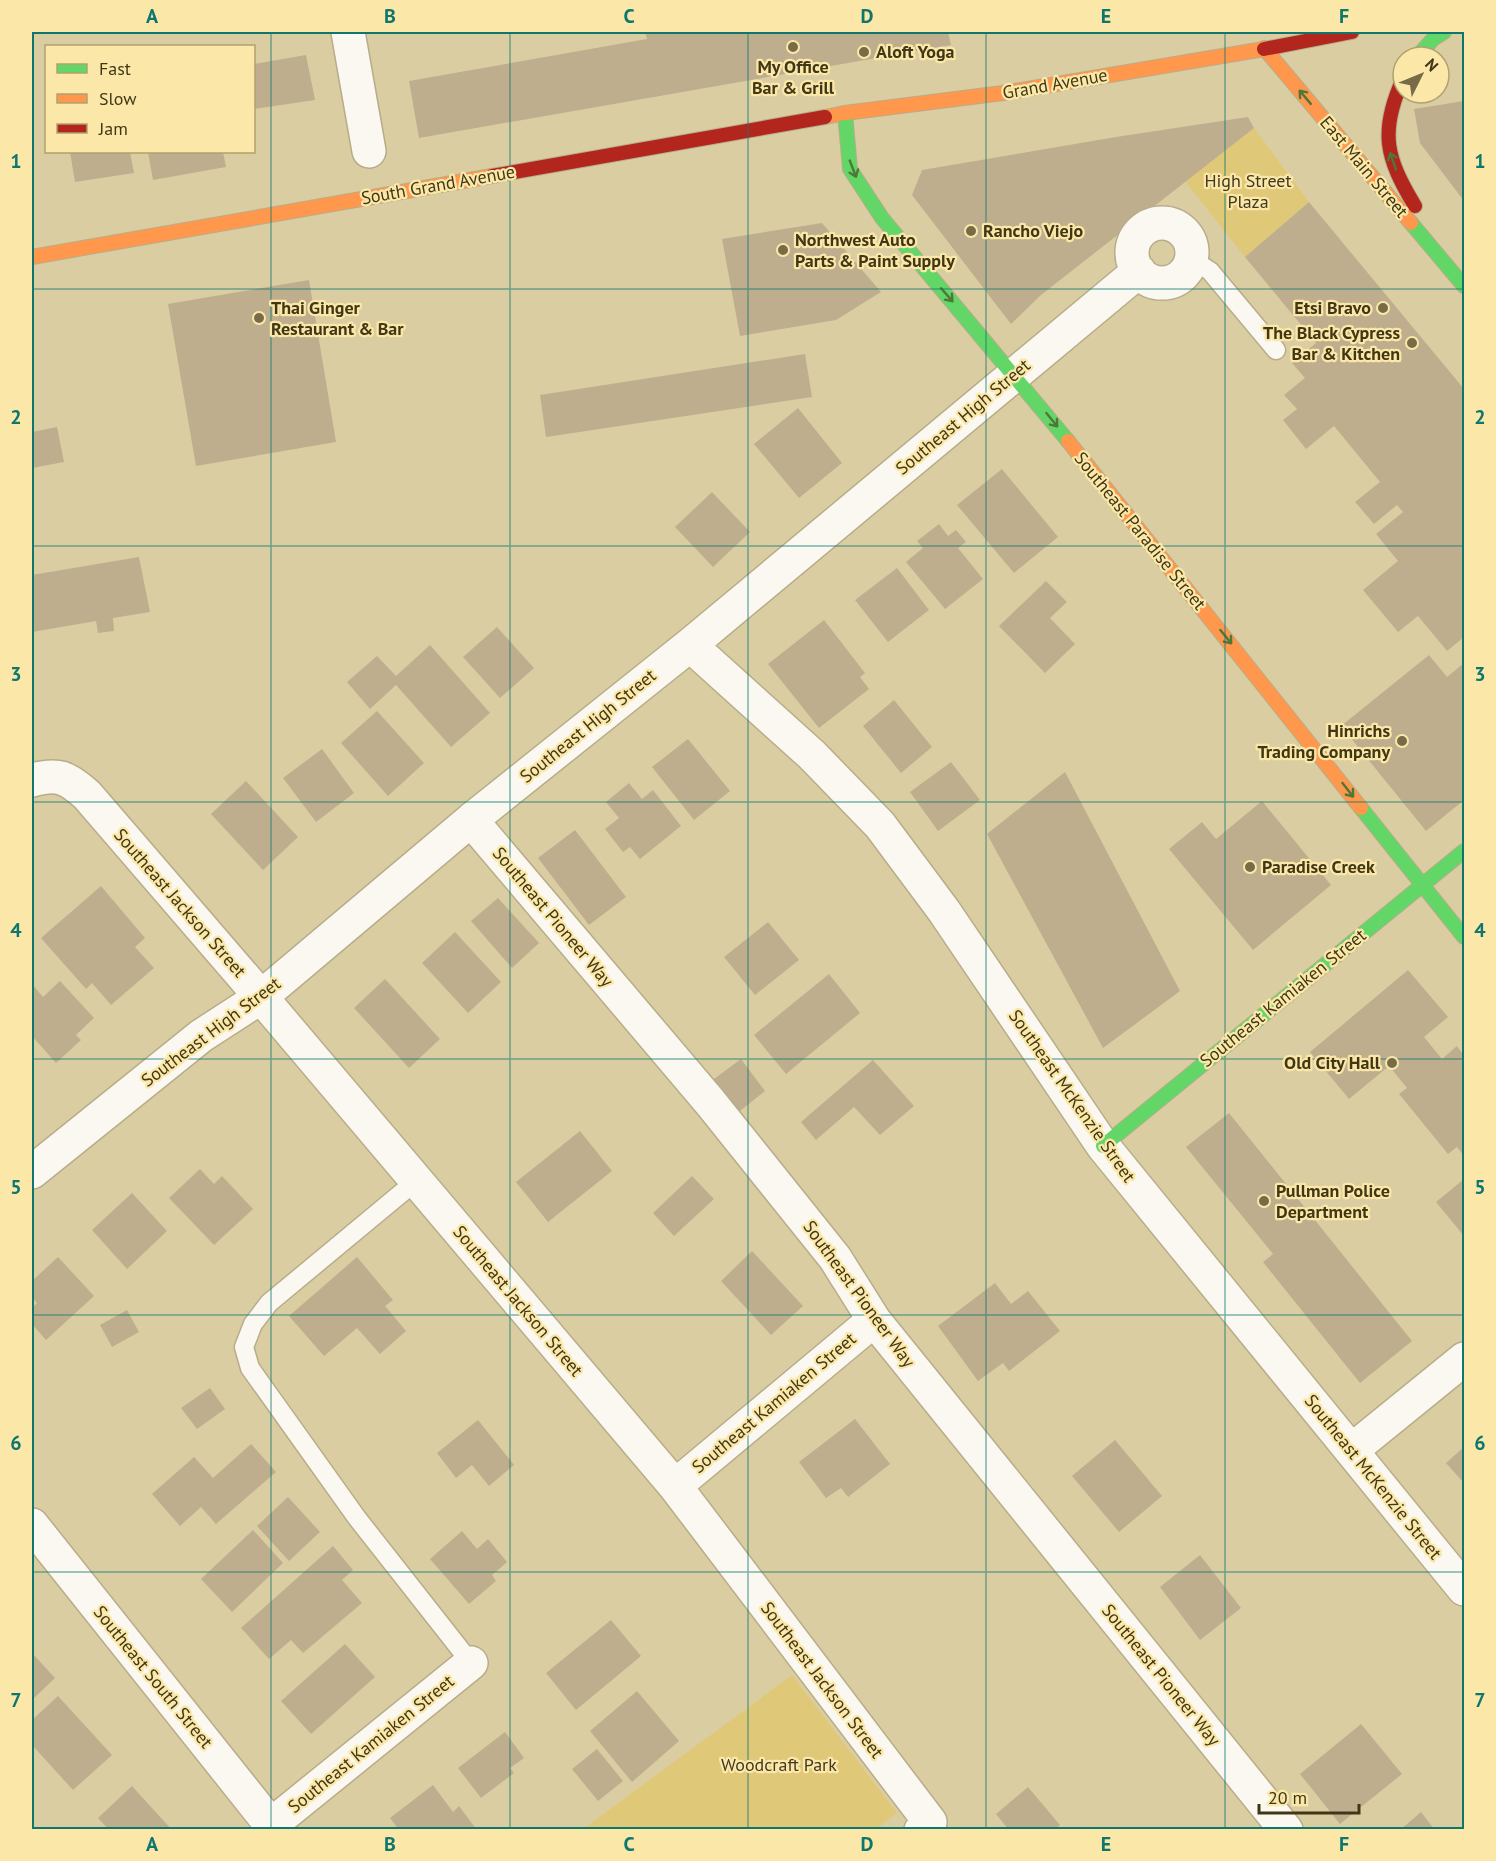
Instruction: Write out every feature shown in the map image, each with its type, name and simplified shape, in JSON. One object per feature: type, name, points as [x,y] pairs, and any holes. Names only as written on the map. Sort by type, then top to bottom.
[{"type":"main road","name":"East Main Street","points":[[1257,32],[1264,48],[1464,285]]},
{"type":"main road","name":"Grand Avenue","points":[[845,114],[1003,93],[1352,32]]},
{"type":"main road","points":[[1427,45],[1444,32]]},
{"type":"main road","points":[[1392,105],[1387,119],[1388,145],[1392,163],[1407,193],[1464,285]]},
{"type":"main road","name":"Southeast Paradise Street","points":[[845,114],[850,169],[882,218],[1015,374],[1464,937]]},
{"type":"main road","name":"South Grand Avenue","points":[[32,257],[845,114]]},
{"type":"main road","name":"Southeast Kamiaken Street","points":[[1103,1146],[1464,851]]},
{"type":"street","points":[[348,32],[369,151]]},
{"type":"street","points":[[1156,224],[1175,226],[1183,232],[1192,249],[1191,259],[1182,276],[1173,281],[1152,282],[1143,277],[1133,260],[1135,241],[1147,227],[1156,224]]},
{"type":"street","name":"Southeast High Street","points":[[32,1172],[201,1036],[261,997],[471,820],[690,645],[1139,271]]},
{"type":"street","name":"Southeast McKenzie Street","points":[[690,645],[812,755],[880,825],[944,911],[1103,1146],[1464,1589]]},
{"type":"street","name":"Southeast Jackson Street","points":[[32,780],[46,776],[69,780],[87,795],[261,997],[675,1486],[926,1826]]},
{"type":"street","name":"Southeast Pioneer Way","points":[[471,820],[710,1102],[835,1258],[874,1320],[1286,1830]]},
{"type":"street","name":"Southeast Kamiaken Street","points":[[675,1486],[874,1320]]},
{"type":"street","points":[[1352,1450],[1464,1359]]},
{"type":"street","name":"Southeast South Street","points":[[32,1526],[273,1827]]},
{"type":"street","name":"Southeast Kamiaken Street","points":[[273,1827],[471,1663]]},
{"type":"lane","points":[[1191,259],[1210,271],[1276,350]]},
{"type":"lane","points":[[416,1181],[269,1303],[253,1324],[244,1347],[250,1368],[350,1509],[471,1663]]},
{"type":"green space","name":"High Street Plaza","points":[[1254,128],[1309,202],[1245,257],[1185,181]]},
{"type":"green space","name":"Woodcraft Park","points":[[792,1675],[897,1813],[875,1830],[583,1829]]},
{"type":"building","points":[[645,32],[948,32],[951,45],[419,138],[409,81],[647,39]]},
{"type":"building","points":[[306,55],[315,100],[255,109],[255,64]]},
{"type":"building","points":[[1464,101],[1464,201],[1420,143],[1414,109],[1451,105],[1451,103]]},
{"type":"building","points":[[1248,117],[1254,128],[1041,295],[1011,324],[912,195],[922,170]]},
{"type":"building","points":[[70,153],[130,153],[134,173],[75,182]]},
{"type":"building","points":[[148,153],[223,153],[226,167],[153,180]]},
{"type":"building","points":[[1309,202],[1464,389],[1464,637],[1447,651],[1418,616],[1398,632],[1363,590],[1398,561],[1376,534],[1403,512],[1397,505],[1374,524],[1355,502],[1380,482],[1334,426],[1306,449],[1283,420],[1297,409],[1284,395],[1305,378],[1292,363],[1316,343],[1245,257]]},
{"type":"building","points":[[822,223],[881,292],[836,320],[740,336],[722,239]]},
{"type":"building","points":[[309,280],[336,442],[196,466],[168,304]]},
{"type":"building","points":[[805,354],[812,397],[546,437],[540,395]]},
{"type":"building","points":[[798,408],[842,463],[799,498],[754,444]]},
{"type":"building","points":[[57,427],[64,462],[32,468],[32,432]]},
{"type":"building","points":[[1002,469],[1058,537],[1014,573],[957,505]]},
{"type":"building","points":[[712,492],[750,532],[713,567],[675,527]]},
{"type":"building","points":[[939,524],[948,536],[956,530],[966,542],[958,548],[983,579],[945,609],[906,562],[923,548],[917,541]]},
{"type":"building","points":[[139,557],[150,612],[113,618],[114,631],[98,633],[96,621],[32,632],[32,575]]},
{"type":"building","points":[[897,568],[929,610],[888,642],[855,600]]},
{"type":"building","points":[[1046,581],[1067,602],[1050,618],[1075,644],[1045,673],[999,626]]},
{"type":"building","points":[[824,620],[865,673],[860,677],[869,689],[819,728],[768,664]]},
{"type":"building","points":[[497,627],[534,668],[500,698],[463,657]]},
{"type":"building","points":[[430,645],[490,713],[451,747],[396,685],[370,709],[347,682],[377,656],[396,676]]},
{"type":"building","name":"Hinrichs Trading Company","points":[[1429,655],[1447,677],[1464,663],[1464,800],[1426,831],[1341,726]]},
{"type":"building","points":[[894,700],[932,747],[901,773],[863,726]]},
{"type":"building","points":[[377,711],[424,763],[388,796],[341,743]]},
{"type":"building","points":[[688,739],[730,791],[694,820],[652,767]]},
{"type":"building","points":[[322,749],[354,793],[316,822],[283,778]]},
{"type":"building","points":[[951,762],[980,800],[938,831],[910,792]]},
{"type":"building","points":[[1065,772],[1180,991],[1103,1048],[987,834]]},
{"type":"building","points":[[246,781],[298,837],[263,870],[211,814]]},
{"type":"building","points":[[629,783],[642,799],[653,790],[681,826],[640,859],[630,847],[623,852],[605,829],[619,818],[606,802]]},
{"type":"building","name":"Paradise Creek","points":[[1262,801],[1331,885],[1253,950],[1169,849],[1202,822],[1216,839]]},
{"type":"building","points":[[575,830],[626,897],[589,925],[538,858]]},
{"type":"building","points":[[101,886],[145,938],[135,947],[154,968],[111,1005],[92,983],[86,989],[41,938]]},
{"type":"building","points":[[498,898],[539,943],[512,968],[471,921]]},
{"type":"building","points":[[768,922],[799,960],[755,995],[724,957]]},
{"type":"building","points":[[455,932],[501,982],[468,1013],[422,963]]},
{"type":"building","name":"Old City Hall","points":[[1408,970],[1448,1017],[1424,1037],[1442,1059],[1457,1046],[1464,1056],[1464,1156],[1457,1147],[1448,1154],[1399,1094],[1407,1088],[1389,1066],[1349,1099],[1310,1052]]},
{"type":"building","points":[[829,974],[860,1013],[786,1074],[754,1035]]},
{"type":"building","points":[[385,979],[440,1039],[409,1068],[354,1008]]},
{"type":"building","points":[[60,981],[94,1018],[76,1035],[81,1040],[56,1063],[32,1036],[32,984],[43,997]]},
{"type":"building","points":[[741,1059],[765,1091],[735,1115],[710,1082]]},
{"type":"building","points":[[873,1060],[914,1106],[880,1135],[854,1107],[816,1140],[801,1122]]},
{"type":"building","name":"Pullman Police Department","points":[[1229,1113],[1412,1341],[1360,1383],[1263,1262],[1273,1254],[1186,1147]]},
{"type":"building","points":[[580,1131],[612,1171],[548,1222],[516,1182]]},
{"type":"building","points":[[200,1169],[214,1184],[222,1176],[253,1209],[214,1245],[169,1198]]},
{"type":"building","points":[[692,1176],[714,1199],[674,1236],[653,1213]]},
{"type":"building","points":[[1464,1179],[1464,1236],[1436,1202]]},
{"type":"building","points":[[132,1193],[167,1231],[127,1269],[92,1230]]},
{"type":"building","points":[[752,1251],[803,1306],[771,1335],[721,1281]]},
{"type":"building","points":[[58,1257],[94,1296],[46,1340],[32,1324],[32,1308],[37,1303],[32,1297],[32,1281]]},
{"type":"building","points":[[357,1257],[393,1300],[385,1306],[406,1331],[380,1354],[357,1328],[324,1356],[289,1316]]},
{"type":"building","points":[[995,1283],[1011,1304],[1028,1291],[1060,1331],[1009,1371],[1003,1363],[978,1381],[938,1326]]},
{"type":"building","points":[[127,1310],[139,1332],[112,1347],[100,1325]]},
{"type":"building","points":[[210,1388],[225,1409],[197,1429],[181,1408]]},
{"type":"building","points":[[855,1419],[890,1464],[848,1497],[841,1488],[826,1498],[799,1462]]},
{"type":"building","points":[[478,1420],[514,1465],[489,1486],[472,1465],[456,1478],[437,1453]]},
{"type":"building","points":[[1115,1440],[1162,1496],[1119,1532],[1072,1476]]},
{"type":"building","points":[[251,1444],[276,1472],[216,1524],[201,1507],[180,1526],[152,1494],[194,1457],[213,1478]]},
{"type":"building","points":[[1464,1447],[1464,1483],[1446,1463]]},
{"type":"building","points":[[288,1497],[320,1532],[289,1561],[257,1526]]},
{"type":"building","points":[[253,1530],[283,1563],[232,1612],[201,1579]]},
{"type":"building","points":[[462,1531],[477,1549],[488,1539],[507,1562],[492,1575],[496,1581],[469,1604],[430,1559]]},
{"type":"building","points":[[333,1546],[353,1570],[342,1580],[362,1603],[303,1653],[291,1640],[269,1659],[241,1628]]},
{"type":"building","points":[[1200,1555],[1241,1608],[1200,1640],[1160,1587]]},
{"type":"building","points":[[611,1620],[641,1656],[576,1710],[546,1673]]},
{"type":"building","points":[[345,1644],[375,1677],[311,1734],[281,1701]]},
{"type":"building","points":[[32,1653],[55,1678],[32,1700]]},
{"type":"building","points":[[637,1691],[679,1741],[632,1782],[590,1731]]},
{"type":"building","points":[[58,1696],[112,1755],[73,1790],[32,1745],[32,1720]]},
{"type":"building","points":[[1361,1724],[1402,1774],[1340,1824],[1300,1774]]},
{"type":"building","points":[[505,1732],[524,1758],[510,1768],[514,1773],[481,1798],[458,1768]]},
{"type":"building","points":[[597,1749],[623,1781],[598,1801],[572,1769]]},
{"type":"building","points":[[433,1785],[453,1812],[459,1806],[477,1830],[399,1830],[390,1818]]},
{"type":"building","points":[[132,1786],[172,1830],[109,1830],[98,1818]]},
{"type":"building","points":[[1028,1787],[1060,1825],[1054,1830],[1009,1830],[996,1814]]},
{"type":"building","points":[[1421,1812],[1435,1830],[1400,1830]]},
{"type":"traffic: fast","points":[[1428,45],[1444,32]]},
{"type":"traffic: fast","points":[[845,113],[850,169],[882,218],[1068,441]]},
{"type":"traffic: fast","points":[[1411,223],[1464,286]]},
{"type":"traffic: fast","points":[[1361,808],[1464,937]]},
{"type":"traffic: fast","points":[[1103,1146],[1464,851]]},
{"type":"traffic: slow","points":[[1264,48],[1411,223]]},
{"type":"traffic: slow","points":[[825,117],[1003,93],[1264,49]]},
{"type":"traffic: slow","points":[[32,257],[492,176]]},
{"type":"traffic: slow","points":[[1068,441],[1361,808]]},
{"type":"traffic: jam","points":[[1264,49],[1352,32]]},
{"type":"traffic: jam","points":[[1393,105],[1389,130],[1392,159],[1415,206]]},
{"type":"traffic: jam","points":[[492,176],[825,117]]},
{"type":"place","name":"My Office Bar & Grill","points":[[793,47]]},
{"type":"place","name":"Aloft Yoga","points":[[864,52]]},
{"type":"place","name":"Rancho Viejo","points":[[971,231]]},
{"type":"place","name":"Northwest Auto Parts & Paint Supply","points":[[783,250]]},
{"type":"place","name":"Etsi Bravo","points":[[1383,308]]},
{"type":"place","name":"Thai Ginger Restaurant & Bar","points":[[259,318]]},
{"type":"place","name":"The Black Cypress Bar & Kitchen","points":[[1412,343]]},
{"type":"place","name":"Hinrichs Trading Company","points":[[1402,741]]},
{"type":"place","name":"Paradise Creek","points":[[1250,867]]},
{"type":"place","name":"Old City Hall","points":[[1392,1063]]},
{"type":"place","name":"Pullman Police Department","points":[[1264,1201]]}]
